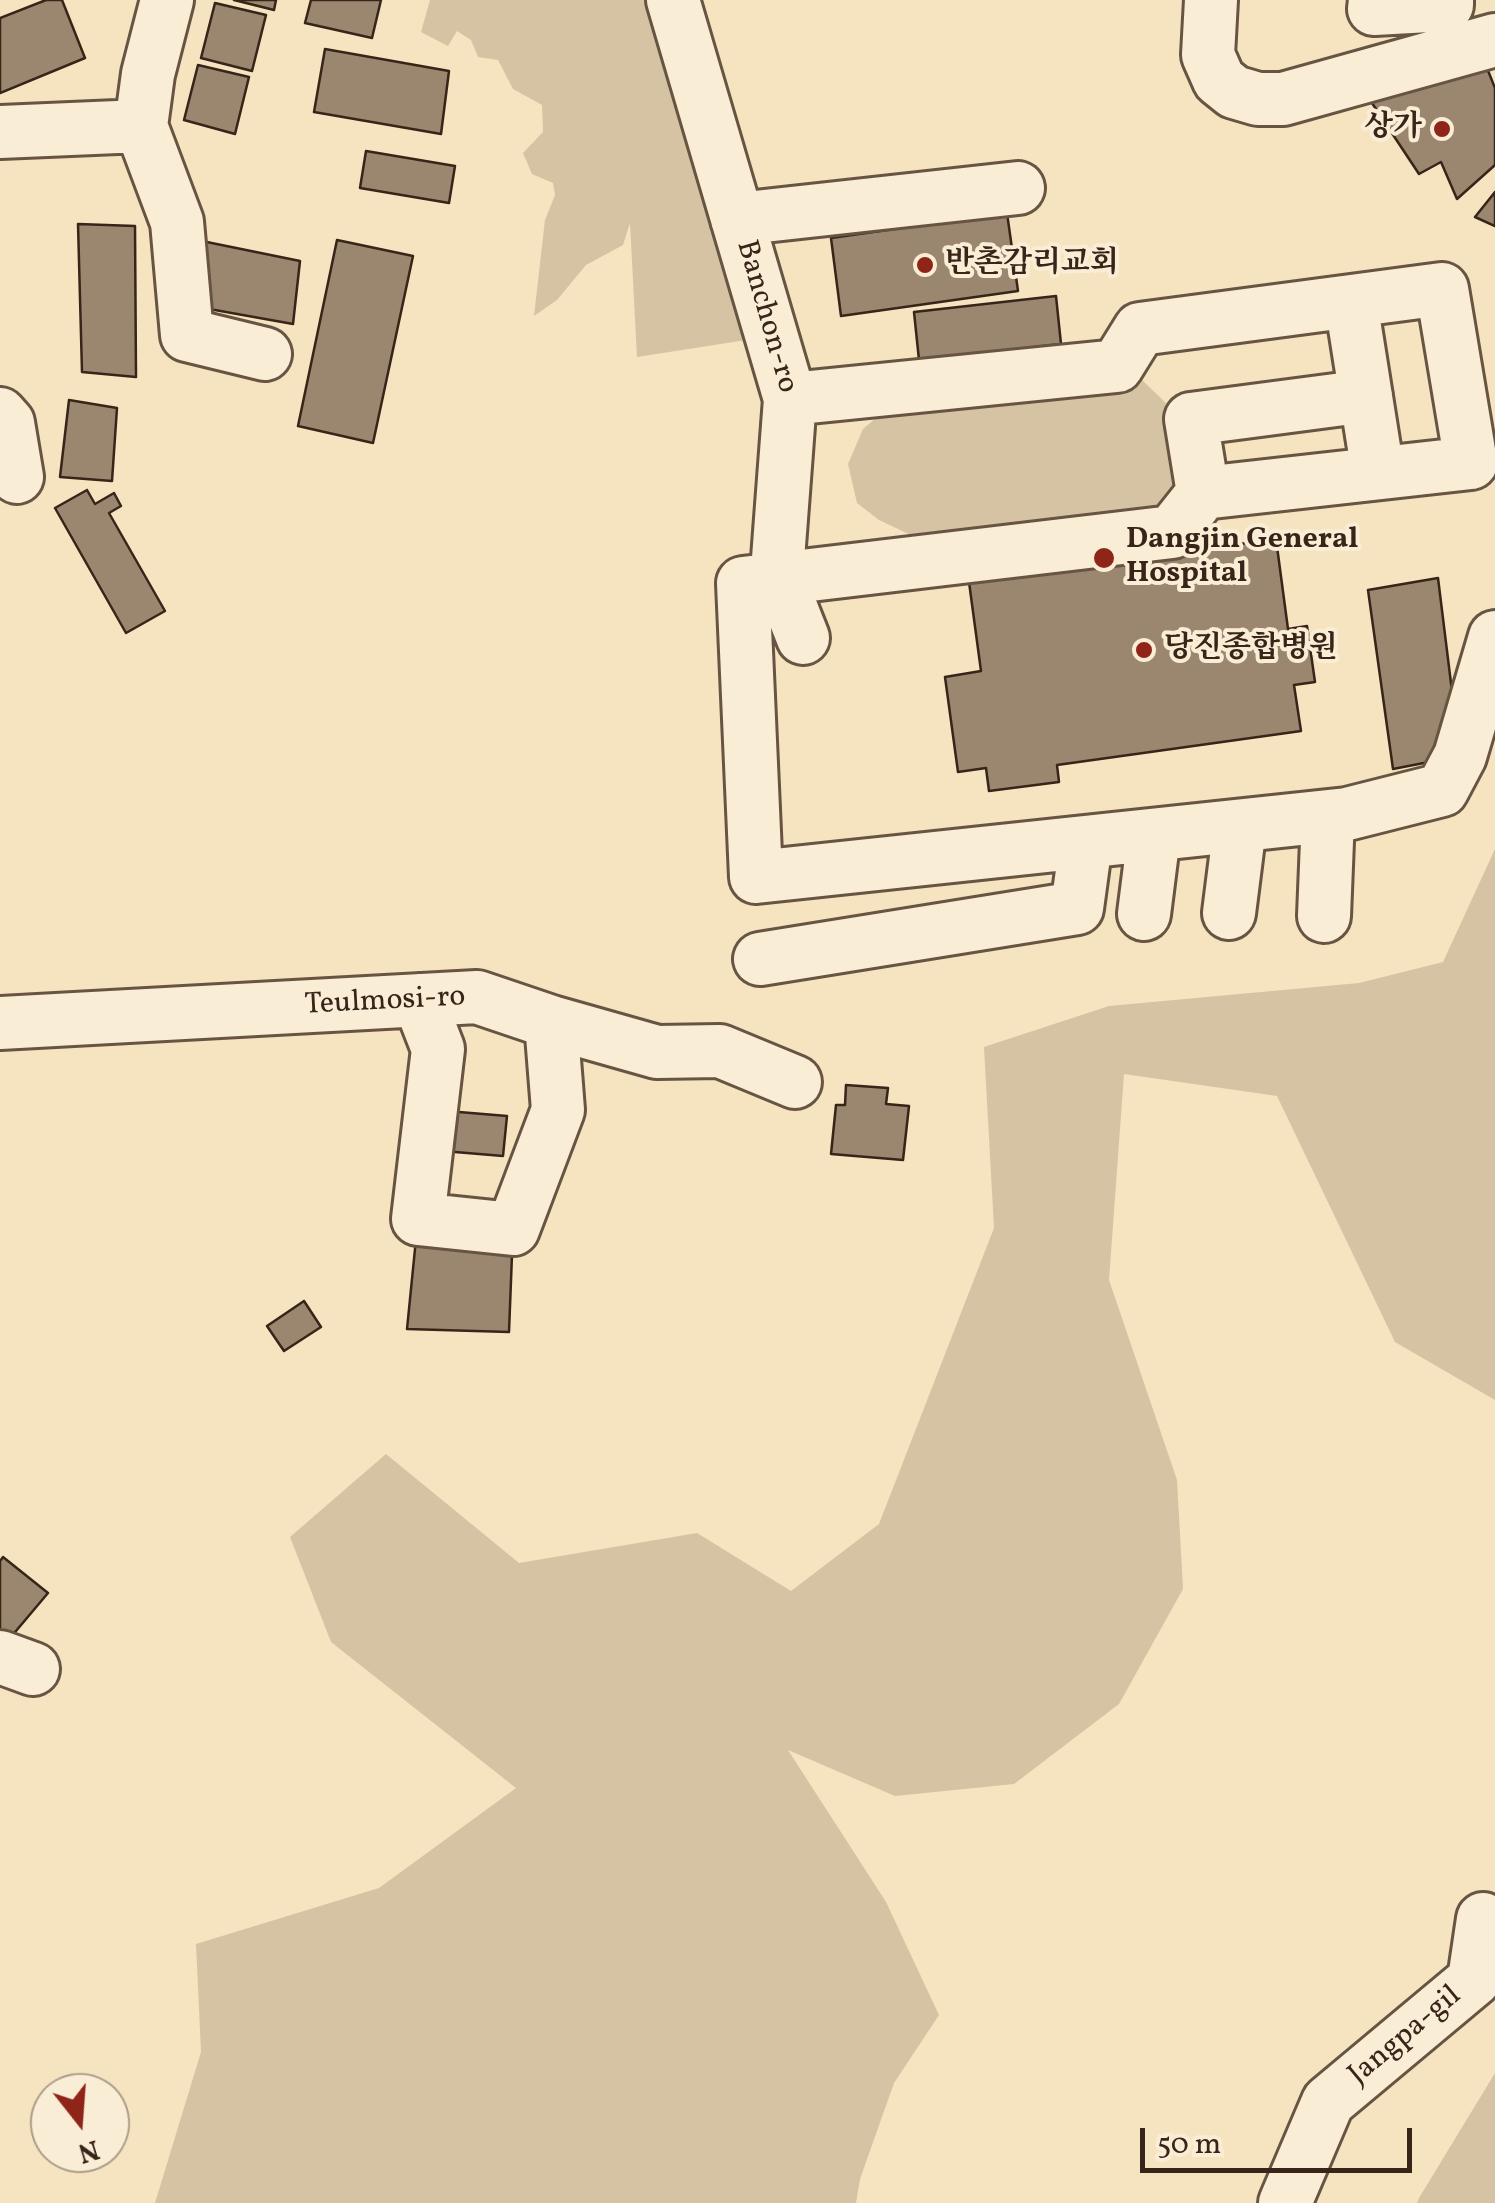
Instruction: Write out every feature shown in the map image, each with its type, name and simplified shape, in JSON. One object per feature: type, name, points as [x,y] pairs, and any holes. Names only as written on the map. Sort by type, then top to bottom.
[{"type":"street","points":[[167,0],[148,74],[141,126],[177,222],[187,335],[264,354]]},
{"type":"street","name":"Banchon-ro","points":[[673,0],[790,399],[777,572],[803,638]]},
{"type":"street","points":[[1210,0],[1208,55],[1219,80],[1234,92],[1258,98],[1283,98],[1495,40]]},
{"type":"street","points":[[1375,0],[1374,9],[1447,5],[1447,0]]},
{"type":"street","points":[[0,132],[141,126]]},
{"type":"street","points":[[738,220],[1018,188]]},
{"type":"street","points":[[790,399],[1117,366],[1140,329],[1442,290],[1470,462],[1204,493],[1172,532],[743,583],[756,877],[1328,816],[1442,790],[1460,756],[1484,621]]},
{"type":"street","points":[[1352,302],[1378,473]]},
{"type":"street","points":[[1204,493],[1192,419],[1366,396]]},
{"type":"street","points":[[0,414],[8,423],[16,477]]},
{"type":"street","points":[[1324,916],[1328,816]]},
{"type":"street","points":[[1229,913],[1240,826]]},
{"type":"street","points":[[1144,914],[1154,835]]},
{"type":"street","points":[[760,959],[1077,908],[1086,842]]},
{"type":"street","name":"Teulmosi-ro","points":[[0,1023],[477,997],[657,1052],[720,1051],[795,1082]]},
{"type":"street","points":[[419,1000],[438,1049],[418,1219],[514,1229],[558,1110],[552,1022]]},
{"type":"street","name":"Jangpa-gil","points":[[1285,2203],[1328,2102],[1474,1980],[1483,1919]]},
{"type":"shaded area","points":[[430,0],[673,0],[772,336],[637,357],[630,223],[623,245],[586,265],[557,300],[534,316],[545,220],[555,195],[553,183],[532,174],[523,153],[543,132],[542,105],[513,89],[498,60],[478,57],[471,40],[457,31],[448,46],[421,32]]},
{"type":"shaded area","points":[[1142,380],[1170,407],[1181,483],[1158,506],[915,537],[879,520],[857,503],[848,464],[863,429],[890,406]]},
{"type":"shaded area","points":[[1495,849],[1495,1400],[1395,1342],[1277,1096],[1124,1074],[1109,1280],[1177,1480],[1183,1589],[1119,1704],[1014,1784],[895,1796],[788,1750],[886,1902],[939,2015],[894,2083],[860,2179],[856,2203],[155,2203],[201,2052],[196,1944],[379,1888],[516,1788],[331,1642],[290,1537],[386,1454],[519,1563],[697,1533],[791,1591],[879,1524],[994,1228],[984,1047],[1109,1006],[1359,983],[1443,962]]},
{"type":"shaded area","points":[[1495,2073],[1495,2203],[1417,2203],[1419,2198]]},
{"type":"building","points":[[46,0],[62,0],[85,58],[0,93],[0,18]]},
{"type":"building","points":[[234,0],[276,0],[274,10]]},
{"type":"building","points":[[311,0],[381,0],[372,38],[305,23]]},
{"type":"building","points":[[215,3],[266,15],[252,71],[201,58]]},
{"type":"building","points":[[325,49],[449,71],[441,134],[314,112]]},
{"type":"building","name":"상가","points":[[1485,63],[1495,88],[1495,165],[1457,199],[1441,162],[1419,174],[1368,97]]},
{"type":"building","points":[[198,65],[249,77],[235,134],[184,120]]},
{"type":"building","points":[[366,151],[455,166],[449,203],[360,188]]},
{"type":"building","name":"상가","points":[[1495,192],[1495,226],[1475,217]]},
{"type":"building","points":[[1007,213],[1018,291],[841,316],[831,238]]},
{"type":"building","points":[[78,224],[135,226],[136,377],[82,372]]},
{"type":"building","points":[[197,240],[300,261],[293,324],[198,307]]},
{"type":"building","points":[[337,240],[413,256],[373,443],[298,426]]},
{"type":"building","points":[[1056,296],[1061,344],[919,360],[914,312]]},
{"type":"building","points":[[69,400],[117,408],[112,481],[60,477]]},
{"type":"building","points":[[87,490],[95,504],[114,493],[121,506],[109,513],[165,611],[126,633],[55,508]]},
{"type":"building","name":"당진종합병원","points":[[1276,539],[1288,629],[1307,626],[1315,682],[1294,685],[1301,731],[1057,765],[1059,782],[989,791],[986,768],[958,772],[945,677],[981,671],[969,582]]},
{"type":"building","points":[[1438,578],[1460,756],[1393,769],[1368,590]]},
{"type":"building","points":[[846,1085],[888,1088],[886,1104],[909,1106],[903,1160],[831,1154],[836,1105],[845,1105]]},
{"type":"building","points":[[447,1111],[507,1116],[503,1156],[443,1151]]},
{"type":"building","points":[[418,1219],[513,1229],[509,1332],[407,1329]]},
{"type":"building","points":[[304,1301],[321,1327],[284,1351],[267,1326]]},
{"type":"building","points":[[3,1557],[48,1593],[0,1650],[0,1561]]},
{"type":"place","name":"상가","points":[[1442,129]]},
{"type":"place","name":"반촌감리교회","points":[[925,265]]},
{"type":"place","name":"Dangjin General Hospital","points":[[1104,558]]},
{"type":"place","name":"당진종합병원","points":[[1144,650]]}]
